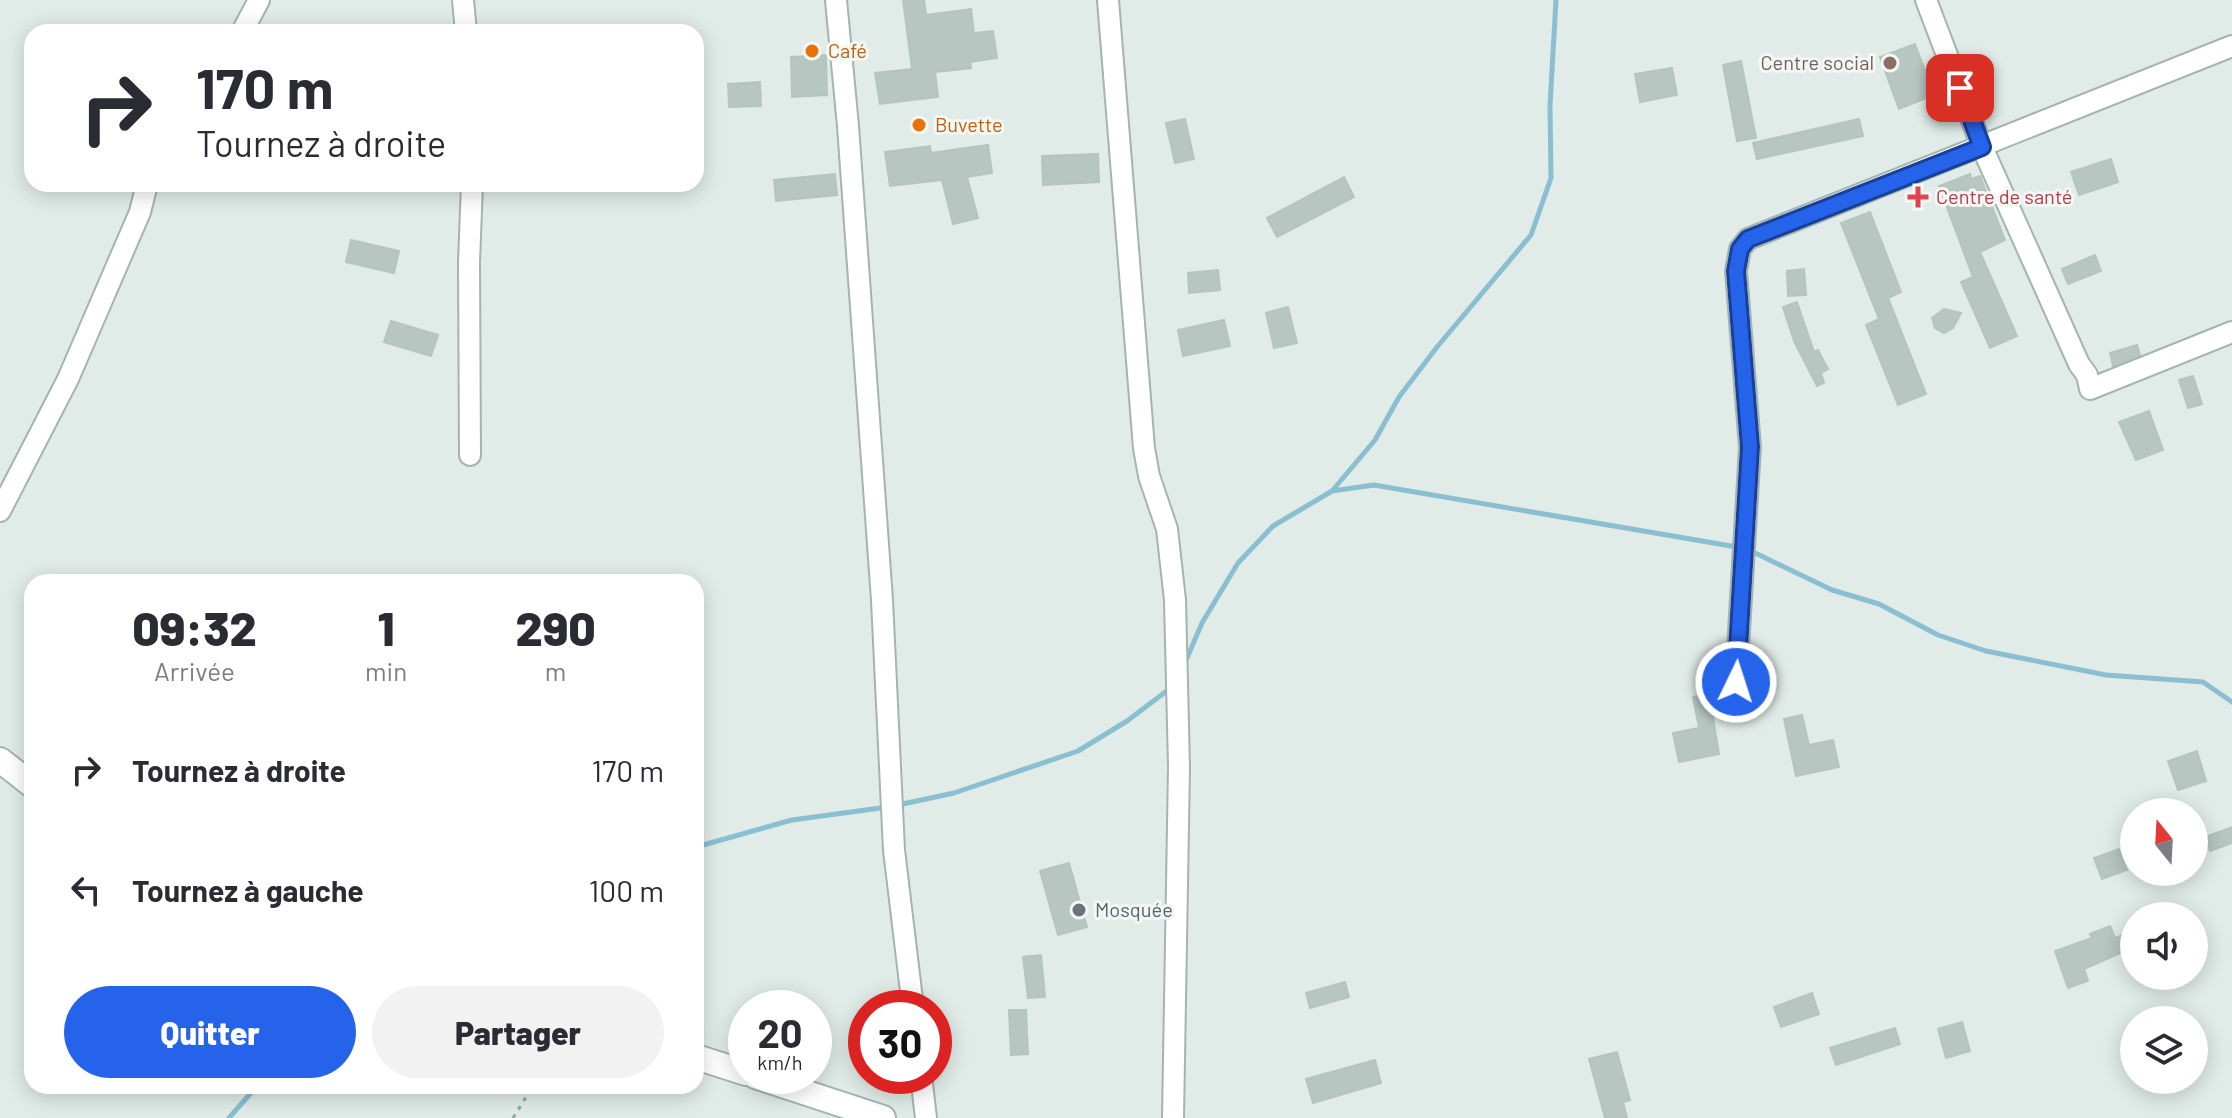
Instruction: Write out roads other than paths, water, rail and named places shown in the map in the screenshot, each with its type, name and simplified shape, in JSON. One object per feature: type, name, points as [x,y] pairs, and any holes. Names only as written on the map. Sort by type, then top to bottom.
[{"type":"street","points":[[246,24],[259,0]]},
{"type":"street","points":[[463,0],[465,24]]},
{"type":"street","points":[[836,0],[882,600],[894,850],[911,990]]},
{"type":"street","points":[[1108,0],[1144,448],[1149,476],[1167,529],[1175,600],[1179,782],[1173,1118]]},
{"type":"street","points":[[1926,0],[1982,147],[2079,364],[2087,375],[2090,389],[2232,332]]},
{"type":"street","points":[[1736,682],[1750,447],[1736,271],[1740,249],[1748,239],[2232,46]]},
{"type":"street","points":[[0,511],[68,379],[140,212],[145,192]]},
{"type":"street","points":[[470,455],[472,192]]},
{"type":"street","points":[[0,760],[24,779]]},
{"type":"street","points":[[704,1060],[728,1067]]},
{"type":"street","points":[[810,1094],[883,1118]]},
{"type":"street","points":[[923,1094],[926,1118]]},
{"type":"waterway","points":[[1332,491],[1375,440],[1399,397],[1437,347],[1531,235],[1551,178],[1550,106],[1556,0]]},
{"type":"waterway","points":[[1184,665],[1202,623],[1238,563],[1273,526],[1332,491],[1374,485],[1737,547]]},
{"type":"waterway","points":[[1751,551],[1832,590],[1879,604],[1938,635],[1986,651],[2106,675],[2203,682],[2232,702]]},
{"type":"waterway","points":[[898,805],[954,793],[1078,751],[1127,721],[1172,687]]},
{"type":"waterway","points":[[704,845],[792,820],[888,807]]},
{"type":"waterway","points":[[229,1118],[250,1094]]},
{"type":"place","name":"Café","points":[[812,51]]},
{"type":"place","name":"Centre social","points":[[1890,63]]},
{"type":"place","name":"Buvette","points":[[919,125]]},
{"type":"place","name":"Centre de santé","points":[[1918,197]]},
{"type":"place","name":"Mosquée","points":[[1079,910]]}]
